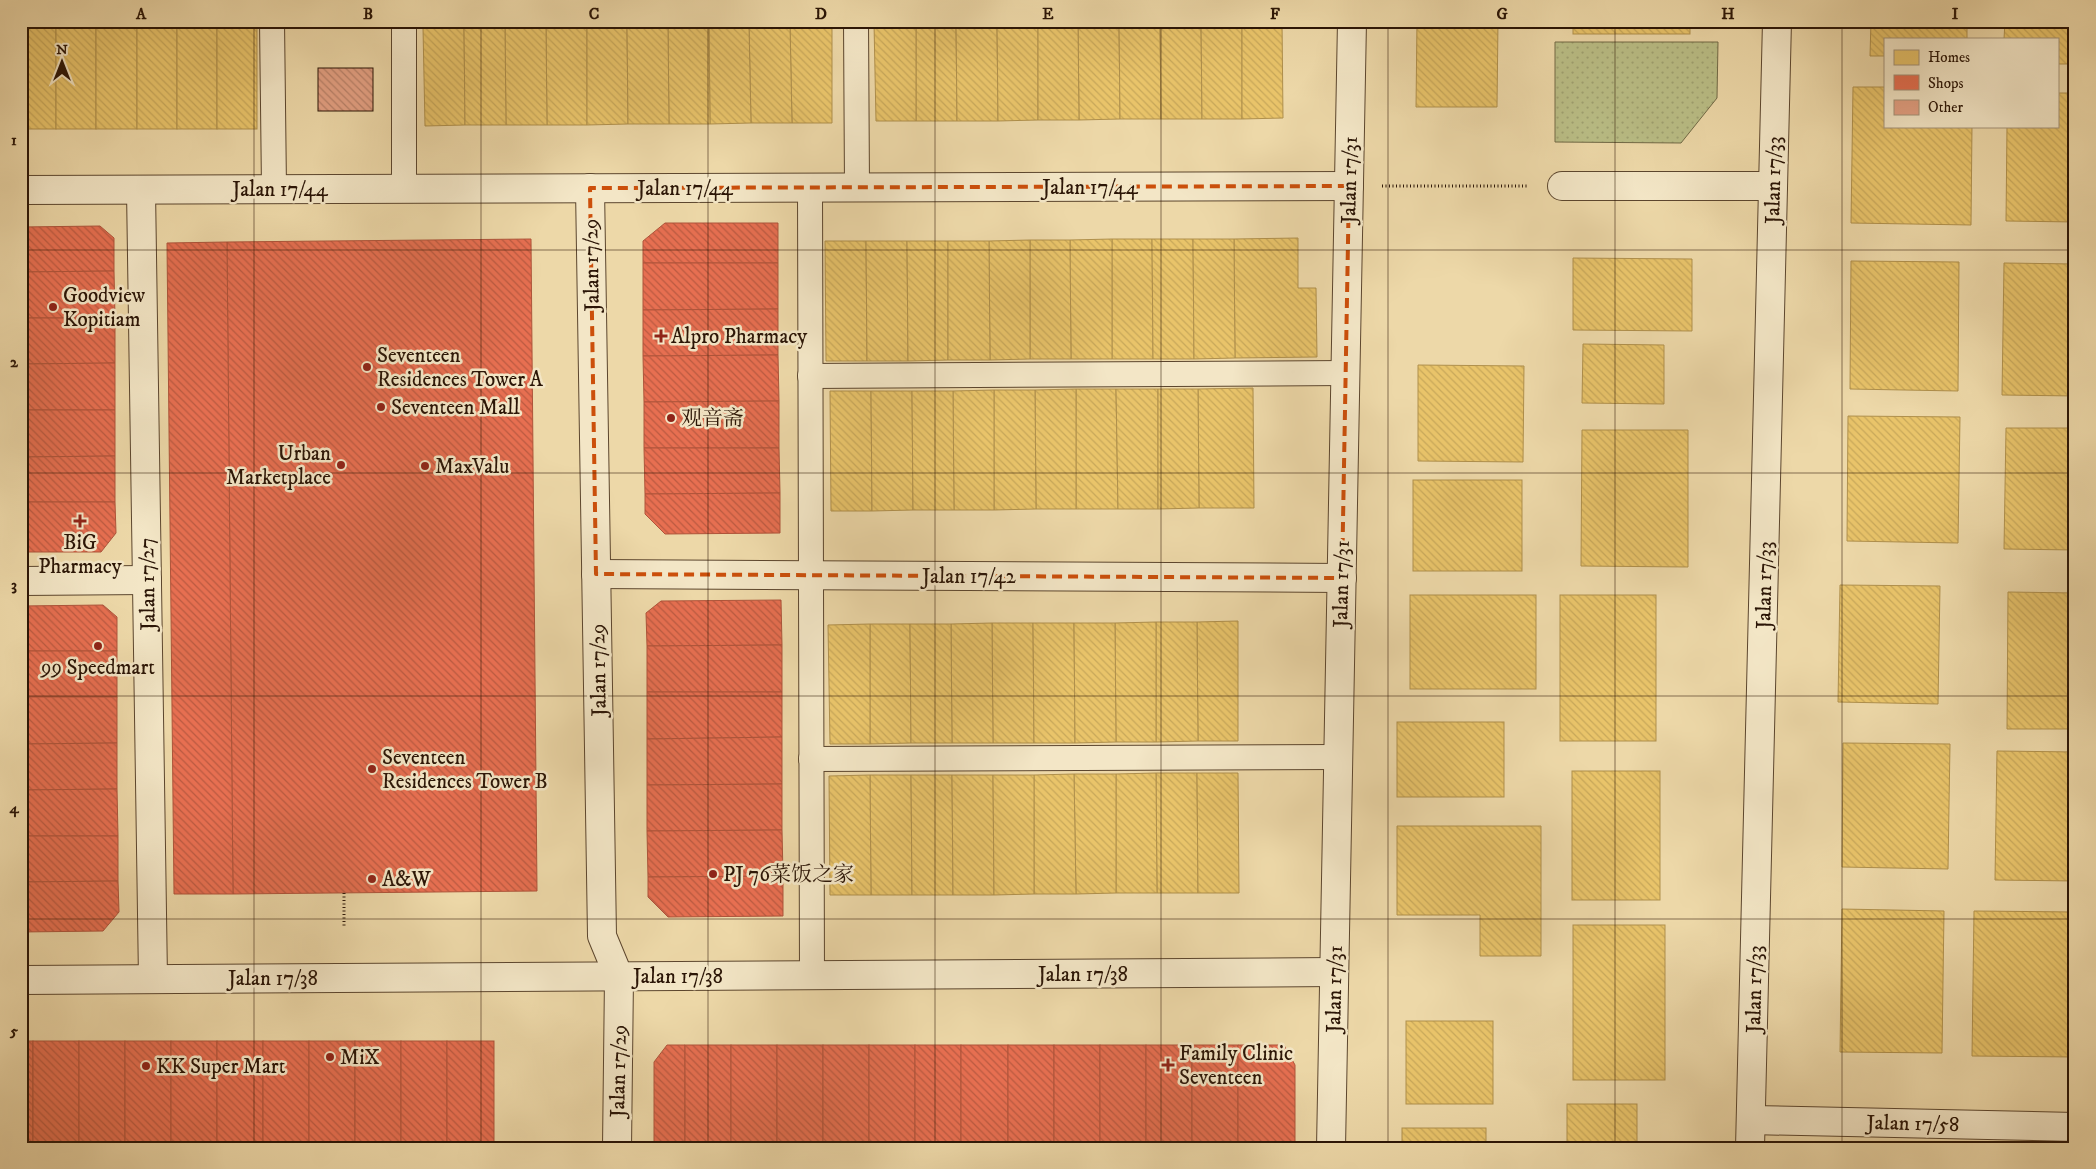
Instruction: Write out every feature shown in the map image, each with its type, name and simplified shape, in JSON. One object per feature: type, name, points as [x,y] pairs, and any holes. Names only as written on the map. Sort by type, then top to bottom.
[{"type":"street","name":"Jalan 17/31","points":[[1331,1148],[1352,21]]},
{"type":"street","name":"Jalan 17/33","points":[[1750,1148],[1777,21]]},
{"type":"street","name":"Jalan 17/44","points":[[21,190],[1349,186]]},
{"type":"street","points":[[1562,186],[1773,186]]},
{"type":"street","name":"Jalan 17/29","points":[[590,188],[602,936],[619,977],[617,1148]]},
{"type":"street","name":"Jalan 17/27","points":[[142,190],[153,979]]},
{"type":"street","name":"Jalan 17/42","points":[[596,574],[1342,578]]},
{"type":"street","points":[[21,581],[147,580]]},
{"type":"street","name":"Jalan 17/38","points":[[21,980],[1334,972]]},
{"type":"street","name":"Jalan 17/58","points":[[1751,1120],[2075,1127]]},
{"type":"lane","points":[[272,21],[274,189]]},
{"type":"lane","points":[[404,21],[404,189]]},
{"type":"lane","points":[[856,21],[857,188]]},
{"type":"lane","points":[[810,188],[812,976]]},
{"type":"lane","points":[[810,376],[1346,373]]},
{"type":"lane","points":[[811,759],[1338,757]]},
{"type":"path","points":[[1349,186],[1562,186]]},
{"type":"path","points":[[344,893],[344,927]]},
{"type":"highlighted area","points":[[1349,186],[1342,578],[596,574],[590,188]]},
{"type":"green space","points":[[1555,42],[1718,42],[1717,98],[1681,143],[1555,142]]},
{"type":"building: Homes","points":[[21,21],[56,21],[56,129],[21,129]]},
{"type":"building: Homes","points":[[56,21],[96,21],[96,129],[56,129]]},
{"type":"building: Homes","points":[[96,21],[137,21],[137,129],[96,129]]},
{"type":"building: Homes","points":[[137,21],[177,21],[177,129],[137,129]]},
{"type":"building: Homes","points":[[177,21],[217,21],[217,129],[177,129]]},
{"type":"building: Homes","points":[[217,21],[257,21],[257,129],[217,129]]},
{"type":"building: Homes","points":[[1119,21],[1120,119],[1079,120],[1078,22]]},
{"type":"building: Homes","points":[[1119,21],[1160,21],[1161,119],[1120,119]]},
{"type":"building: Homes","points":[[1160,21],[1201,21],[1202,119],[1161,119]]},
{"type":"building: Homes","points":[[1201,21],[1242,21],[1242,119],[1202,119]]},
{"type":"building: Homes","points":[[1242,21],[1282,21],[1283,118],[1242,119]]},
{"type":"building: Homes","points":[[1417,21],[1498,21],[1497,107],[1416,107]]},
{"type":"building: Homes","points":[[1573,21],[1690,21],[1690,34],[1573,34]]},
{"type":"building: Homes","points":[[1871,21],[1967,21],[1967,38],[1884,38],[1884,56],[1870,56]]},
{"type":"building: Homes","points":[[2005,21],[2075,21],[2075,64],[2058,64],[2058,38],[2004,38]]},
{"type":"building: Homes","points":[[956,22],[957,121],[916,121],[916,23]]},
{"type":"building: Homes","points":[[956,22],[997,22],[998,121],[957,121]]},
{"type":"building: Homes","points":[[997,22],[1038,22],[1038,120],[998,121]]},
{"type":"building: Homes","points":[[1038,22],[1078,22],[1079,120],[1038,120]]},
{"type":"building: Homes","points":[[874,23],[916,23],[916,121],[876,121]]},
{"type":"building: Homes","points":[[790,24],[832,24],[832,123],[792,123]]},
{"type":"building: Homes","points":[[790,24],[792,123],[751,123],[749,25]]},
{"type":"building: Homes","points":[[709,25],[749,25],[751,123],[710,124]]},
{"type":"building: Homes","points":[[709,25],[710,124],[669,124],[668,26]]},
{"type":"building: Homes","points":[[546,26],[587,26],[587,125],[547,125]]},
{"type":"building: Homes","points":[[546,26],[547,125],[506,125],[505,27]]},
{"type":"building: Homes","points":[[587,26],[627,26],[628,124],[587,125]]},
{"type":"building: Homes","points":[[627,26],[668,26],[669,124],[628,124]]},
{"type":"building: Homes","points":[[464,27],[465,125],[425,126],[423,28]]},
{"type":"building: Homes","points":[[464,27],[505,27],[506,125],[465,125]]},
{"type":"building: Homes","points":[[1853,87],[1884,87],[1884,128],[1972,128],[1971,225],[1851,223]]},
{"type":"building: Homes","points":[[2058,93],[2075,93],[2075,222],[2006,221],[2007,128],[2058,128]]},
{"type":"building: Homes","points":[[1298,238],[1298,288],[1316,288],[1317,357],[1235,358],[1234,239]]},
{"type":"building: Homes","points":[[1112,239],[1152,239],[1153,359],[1112,359]]},
{"type":"building: Homes","points":[[1112,239],[1112,359],[1071,359],[1070,240]]},
{"type":"building: Homes","points":[[1152,239],[1193,239],[1194,359],[1153,359]]},
{"type":"building: Homes","points":[[1193,239],[1234,239],[1235,358],[1194,359]]},
{"type":"building: Homes","points":[[1030,240],[1070,240],[1071,359],[1030,359]]},
{"type":"building: Homes","points":[[1030,240],[1030,359],[990,360],[989,241]]},
{"type":"building: Homes","points":[[825,241],[866,241],[867,361],[826,361]]},
{"type":"building: Homes","points":[[866,241],[907,241],[908,361],[867,361]]},
{"type":"building: Homes","points":[[907,241],[948,241],[948,360],[908,361]]},
{"type":"building: Homes","points":[[948,241],[989,241],[990,360],[948,360]]},
{"type":"building: Homes","points":[[1573,258],[1692,259],[1692,331],[1573,330]]},
{"type":"building: Homes","points":[[1851,261],[1959,262],[1958,391],[1850,389]]},
{"type":"building: Homes","points":[[2004,263],[2075,264],[2075,396],[2002,395]]},
{"type":"building: Homes","name":"Seventeen Residences Tower A","points":[[501,286],[502,447],[233,448],[233,287]]},
{"type":"building: Homes","points":[[1583,344],[1664,345],[1664,404],[1582,403]]},
{"type":"building: Homes","points":[[1418,365],[1524,366],[1523,462],[1418,461]]},
{"type":"building: Homes","points":[[1253,388],[1254,508],[1199,508],[1198,389]]},
{"type":"building: Homes","points":[[1076,389],[1116,389],[1118,509],[1076,509]]},
{"type":"building: Homes","points":[[1076,389],[1076,509],[1036,509],[1035,390]]},
{"type":"building: Homes","points":[[1116,389],[1158,389],[1158,509],[1118,509]]},
{"type":"building: Homes","points":[[1158,389],[1198,389],[1199,508],[1158,509]]},
{"type":"building: Homes","points":[[994,390],[1035,390],[1036,509],[994,510]]},
{"type":"building: Homes","points":[[994,390],[994,510],[954,510],[953,391]]},
{"type":"building: Homes","points":[[830,391],[871,391],[872,511],[831,511]]},
{"type":"building: Homes","points":[[871,391],[912,391],[913,510],[872,511]]},
{"type":"building: Homes","points":[[912,391],[953,391],[954,510],[913,510]]},
{"type":"building: Homes","points":[[1848,416],[1960,417],[1958,543],[1847,541]]},
{"type":"building: Homes","points":[[2006,428],[2075,428],[2075,550],[2004,549]]},
{"type":"building: Homes","points":[[1582,430],[1688,430],[1688,567],[1581,566]]},
{"type":"building: Homes","points":[[1413,480],[1522,480],[1522,571],[1413,571]]},
{"type":"building: Homes","points":[[1840,585],[1940,586],[1938,704],[1838,702]]},
{"type":"building: Homes","points":[[2008,592],[2075,593],[2075,729],[2007,729]]},
{"type":"building: Homes","points":[[1410,595],[1536,595],[1536,689],[1410,689]]},
{"type":"building: Homes","points":[[1560,595],[1656,595],[1656,741],[1560,741]]},
{"type":"building: Homes","points":[[1238,621],[1238,741],[1198,741],[1197,622]]},
{"type":"building: Homes","points":[[1156,622],[1197,622],[1198,741],[1156,742]]},
{"type":"building: Homes","points":[[1156,622],[1156,742],[1116,742],[1115,623]]},
{"type":"building: Homes","points":[[992,623],[1033,623],[1034,743],[993,743]]},
{"type":"building: Homes","points":[[992,623],[993,743],[952,743],[951,624]]},
{"type":"building: Homes","points":[[1033,623],[1074,623],[1075,743],[1034,743]]},
{"type":"building: Homes","points":[[1074,623],[1115,623],[1116,742],[1075,743]]},
{"type":"building: Homes","points":[[870,624],[910,624],[911,743],[870,744]]},
{"type":"building: Homes","points":[[870,624],[870,744],[830,744],[828,625]]},
{"type":"building: Homes","points":[[910,624],[951,624],[952,743],[911,743]]},
{"type":"building: Homes","name":"Seventeen Residences Tower B","points":[[237,688],[506,688],[506,849],[237,850]]},
{"type":"building: Homes","points":[[1397,722],[1504,722],[1504,797],[1397,797]]},
{"type":"building: Homes","points":[[1843,743],[1950,744],[1948,869],[1842,867]]},
{"type":"building: Homes","points":[[1997,751],[2075,752],[2075,881],[1995,880]]},
{"type":"building: Homes","points":[[1572,771],[1660,771],[1660,900],[1572,900]]},
{"type":"building: Homes","points":[[1156,773],[1197,773],[1198,893],[1157,893]]},
{"type":"building: Homes","points":[[1156,773],[1157,893],[1116,893],[1116,774]]},
{"type":"building: Homes","points":[[1197,773],[1238,773],[1239,893],[1198,893]]},
{"type":"building: Homes","points":[[1074,774],[1116,774],[1116,893],[1076,894]]},
{"type":"building: Homes","points":[[1074,774],[1076,894],[1034,894],[1034,775]]},
{"type":"building: Homes","points":[[870,775],[911,775],[912,895],[871,895]]},
{"type":"building: Homes","points":[[870,775],[871,895],[830,895],[829,776]]},
{"type":"building: Homes","points":[[911,775],[952,775],[953,895],[912,895]]},
{"type":"building: Homes","points":[[952,775],[993,775],[994,895],[953,895]]},
{"type":"building: Homes","points":[[993,775],[1034,775],[1034,894],[994,895]]},
{"type":"building: Homes","points":[[1397,826],[1541,826],[1541,956],[1480,956],[1480,915],[1397,915]]},
{"type":"building: Homes","points":[[1842,909],[1944,911],[1942,1053],[1840,1052]]},
{"type":"building: Homes","points":[[1974,911],[2075,912],[2075,1057],[1972,1056]]},
{"type":"building: Homes","points":[[1573,925],[1665,925],[1665,1080],[1573,1080]]},
{"type":"building: Homes","points":[[1406,1021],[1493,1021],[1493,1104],[1406,1104]]},
{"type":"building: Homes","points":[[1567,1104],[1637,1104],[1637,1148],[1567,1148]]},
{"type":"building: Homes","points":[[1402,1128],[1486,1128],[1486,1148],[1402,1148]]},
{"type":"building: Shops","points":[[665,223],[778,223],[778,263],[643,263],[643,241]]},
{"type":"building: Shops","points":[[100,226],[114,238],[114,271],[21,272],[21,227]]},
{"type":"building: Shops","name":"Seventeen Mall","points":[[531,239],[537,891],[233,894],[227,242]]},
{"type":"building: Shops","points":[[227,242],[233,894],[174,894],[167,243]]},
{"type":"building: Shops","points":[[643,263],[778,263],[778,309],[643,310]]},
{"type":"building: Shops","points":[[114,271],[115,318],[21,318],[21,272]]},
{"type":"building: Shops","points":[[778,309],[778,355],[643,356],[643,310]]},
{"type":"building: Shops","points":[[21,318],[115,318],[115,363],[21,364]]},
{"type":"building: Shops","points":[[778,355],[779,401],[644,402],[643,356]]},
{"type":"building: Shops","points":[[115,363],[115,410],[21,410],[21,364]]},
{"type":"building: Shops","points":[[779,401],[779,448],[644,448],[644,402]]},
{"type":"building: Shops","points":[[21,410],[115,410],[115,456],[21,457]]},
{"type":"building: Shops","points":[[644,448],[779,448],[780,493],[645,494]]},
{"type":"building: Shops","points":[[115,456],[115,502],[21,502],[21,457]]},
{"type":"building: Shops","points":[[780,493],[780,533],[665,534],[645,514],[645,494]]},
{"type":"building: Shops","points":[[21,502],[115,502],[116,533],[101,552],[21,552]]},
{"type":"building: Shops","points":[[781,600],[782,645],[647,646],[646,613],[661,601]]},
{"type":"building: Shops","points":[[103,605],[117,617],[117,651],[21,651],[21,606]]},
{"type":"building: Shops","points":[[782,645],[782,692],[647,692],[647,646]]},
{"type":"building: Shops","points":[[21,651],[117,651],[117,697],[21,697]]},
{"type":"building: Shops","points":[[647,692],[782,692],[782,737],[647,739]]},
{"type":"building: Shops","points":[[21,697],[117,697],[117,743],[21,744]]},
{"type":"building: Shops","points":[[782,737],[782,784],[647,785],[647,739]]},
{"type":"building: Shops","points":[[117,743],[117,789],[21,790],[21,744]]},
{"type":"building: Shops","points":[[782,784],[782,830],[647,831],[647,785]]},
{"type":"building: Shops","points":[[117,789],[118,836],[21,836],[21,790]]},
{"type":"building: Shops","points":[[782,830],[783,876],[648,877],[647,831]]},
{"type":"building: Shops","points":[[21,836],[118,836],[118,881],[21,882]]},
{"type":"building: Shops","points":[[783,876],[783,916],[668,917],[648,897],[648,877]]},
{"type":"building: Shops","points":[[118,881],[119,912],[103,931],[21,932],[21,882]]},
{"type":"building: Shops","points":[[21,1041],[33,1041],[33,1148],[21,1148]]},
{"type":"building: Shops","points":[[33,1041],[79,1041],[79,1148],[33,1148]]},
{"type":"building: Shops","points":[[79,1041],[125,1041],[125,1148],[79,1148]]},
{"type":"building: Shops","points":[[125,1041],[171,1041],[171,1148],[125,1148]]},
{"type":"building: Shops","points":[[171,1041],[217,1041],[217,1148],[171,1148]]},
{"type":"building: Shops","points":[[217,1041],[263,1041],[263,1148],[217,1148]]},
{"type":"building: Shops","points":[[263,1041],[309,1041],[309,1148],[263,1148]]},
{"type":"building: Shops","points":[[309,1041],[355,1041],[355,1148],[309,1148]]},
{"type":"building: Shops","points":[[355,1041],[401,1041],[401,1148],[355,1148]]},
{"type":"building: Shops","points":[[401,1041],[447,1041],[447,1148],[401,1148]]},
{"type":"building: Shops","points":[[447,1041],[494,1041],[494,1148],[447,1148]]},
{"type":"building: Shops","points":[[667,1045],[685,1045],[685,1148],[654,1148],[654,1062]]},
{"type":"building: Shops","points":[[685,1045],[731,1045],[731,1148],[685,1148]]},
{"type":"building: Shops","points":[[731,1045],[777,1045],[777,1148],[731,1148]]},
{"type":"building: Shops","points":[[777,1045],[823,1045],[823,1148],[777,1148]]},
{"type":"building: Shops","points":[[823,1045],[869,1045],[869,1148],[823,1148]]},
{"type":"building: Shops","points":[[869,1045],[915,1045],[915,1148],[869,1148]]},
{"type":"building: Shops","points":[[915,1045],[961,1045],[961,1148],[915,1148]]},
{"type":"building: Shops","points":[[961,1045],[1008,1045],[1008,1148],[961,1148]]},
{"type":"building: Shops","points":[[1008,1045],[1054,1045],[1054,1148],[1008,1148]]},
{"type":"building: Shops","points":[[1054,1045],[1100,1045],[1100,1148],[1054,1148]]},
{"type":"building: Shops","points":[[1100,1045],[1146,1045],[1146,1148],[1100,1148]]},
{"type":"building: Shops","points":[[1146,1045],[1192,1045],[1192,1148],[1146,1148]]},
{"type":"building: Shops","points":[[1192,1045],[1238,1045],[1238,1148],[1192,1148]]},
{"type":"building: Shops","points":[[1238,1045],[1284,1045],[1295,1065],[1295,1148],[1238,1148]]},
{"type":"building: Other","points":[[318,68],[373,68],[373,111],[318,111]]},
{"type":"place","name":"Goodview Kopitiam","points":[[53,307]]},
{"type":"place","name":"Alpro Pharmacy","points":[[661,336]]},
{"type":"place","name":"Seventeen Residences Tower A","points":[[367,367]]},
{"type":"place","name":"Seventeen Mall","points":[[381,407]]},
{"type":"place","name":"观音斋","points":[[671,418]]},
{"type":"place","name":"Urban Marketplace","points":[[341,465]]},
{"type":"place","name":"MaxValu","points":[[425,466]]},
{"type":"place","name":"BiG Pharmacy","points":[[80,521]]},
{"type":"place","name":"99 Speedmart","points":[[98,646]]},
{"type":"place","name":"Seventeen Residences Tower B","points":[[372,769]]},
{"type":"place","name":"PJ 76菜饭之家","points":[[713,874]]},
{"type":"place","name":"A&W","points":[[372,879]]},
{"type":"place","name":"MiX","points":[[330,1057]]},
{"type":"place","name":"Family Clinic Seventeen","points":[[1168,1065]]},
{"type":"place","name":"KK Super Mart","points":[[146,1066]]}]
